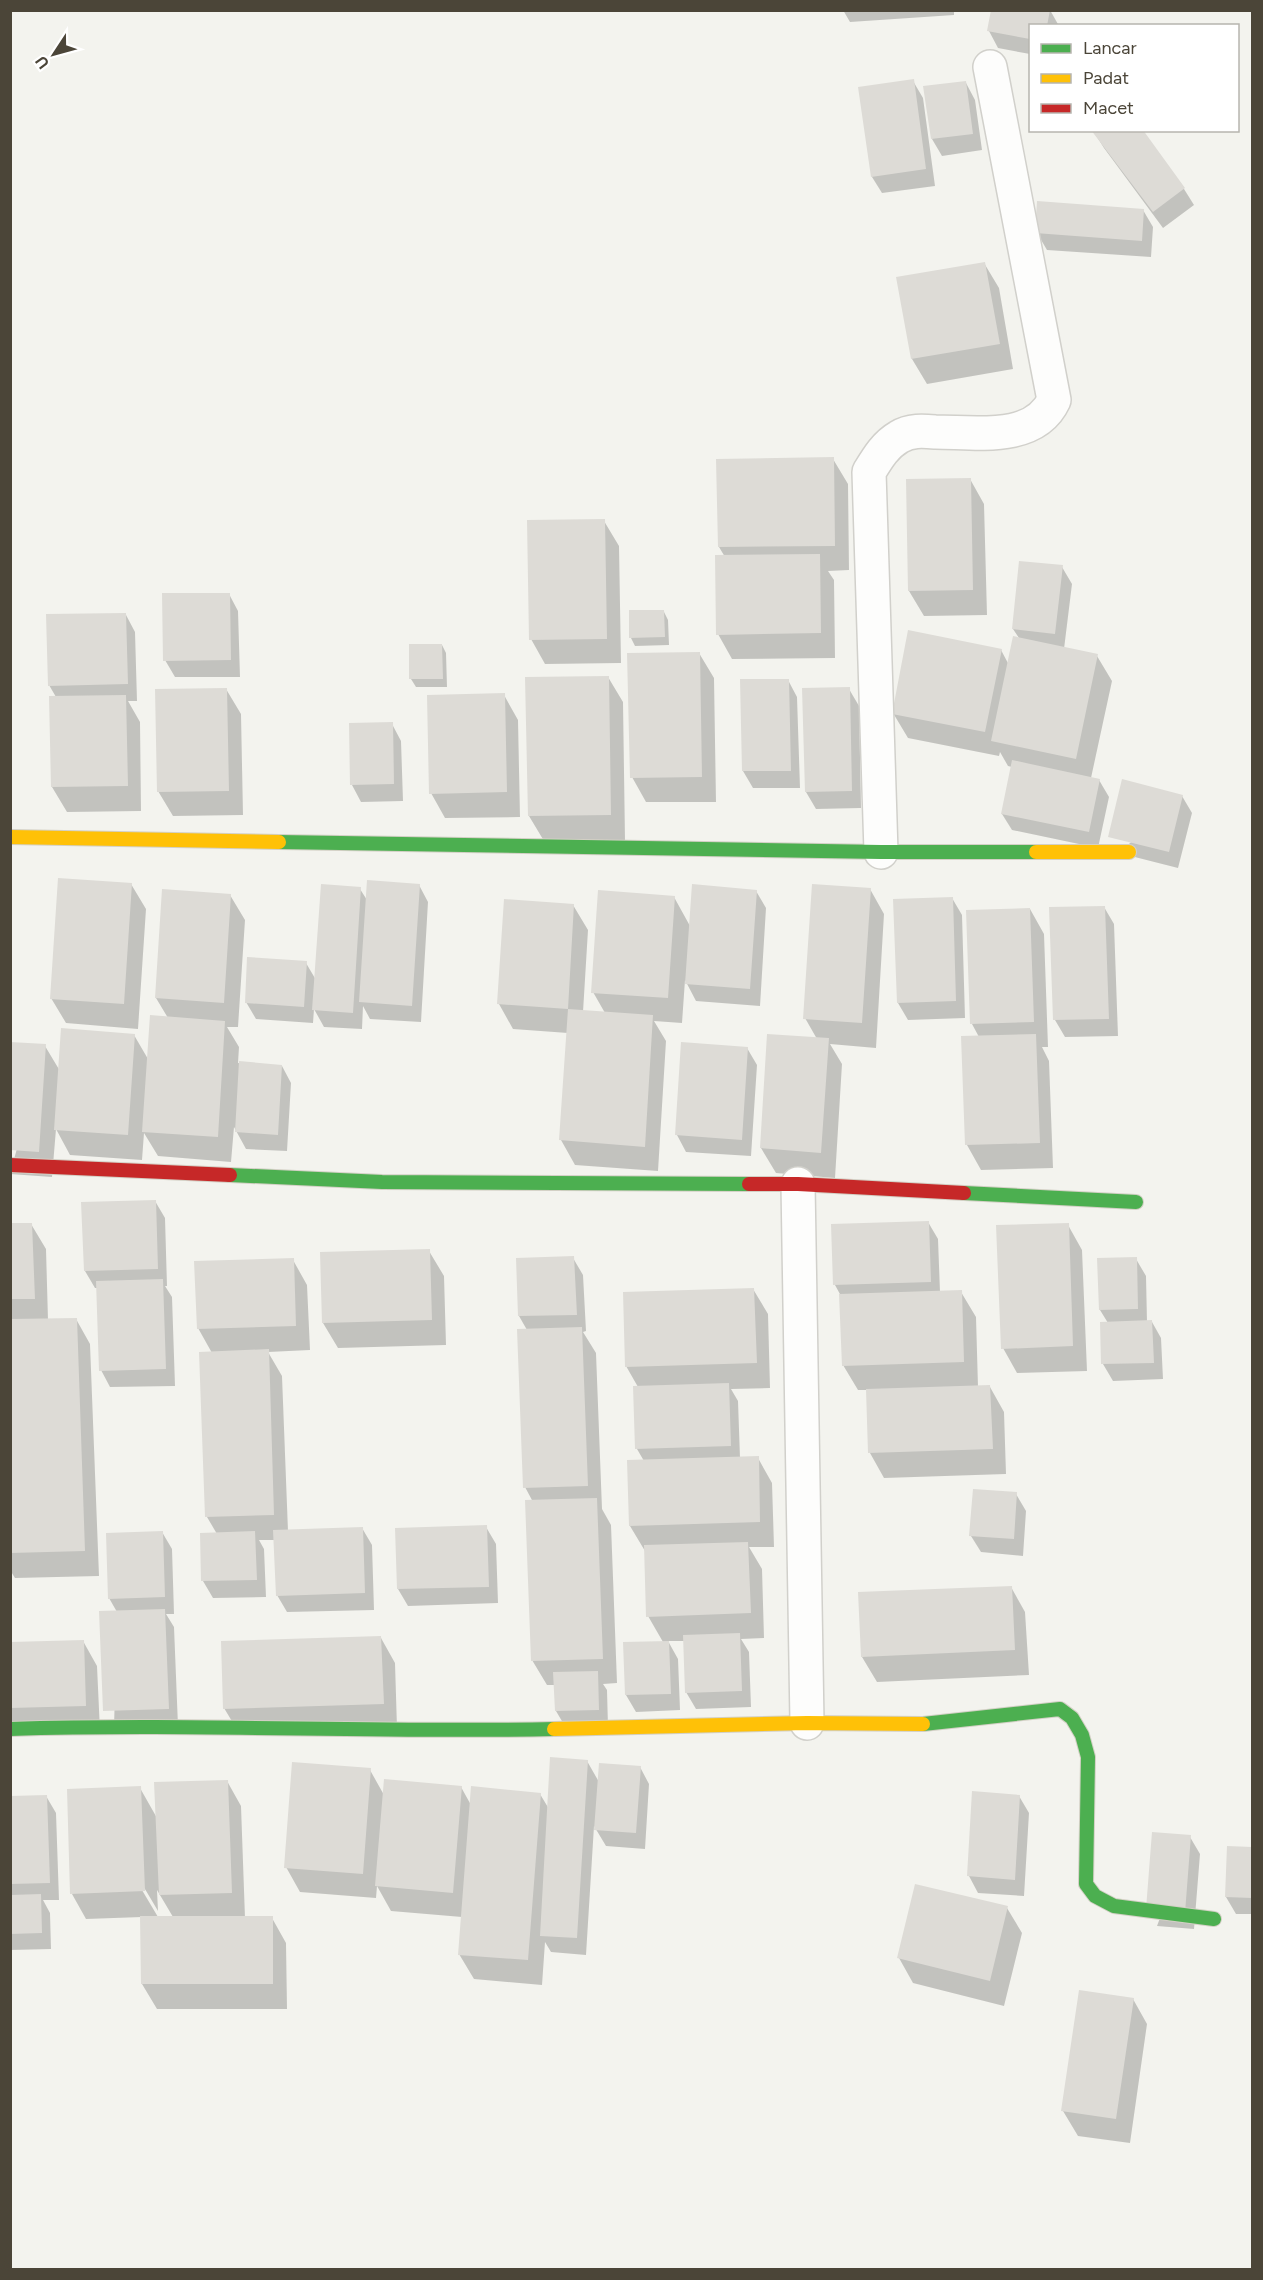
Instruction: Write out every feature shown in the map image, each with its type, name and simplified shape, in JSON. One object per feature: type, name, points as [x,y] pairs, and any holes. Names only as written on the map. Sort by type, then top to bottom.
[{"type":"street","points":[[881,852],[869,472],[888,444],[900,436],[914,431],[988,433],[1018,430],[1049,411],[1054,400],[990,67]]},
{"type":"street","points":[[10,837],[881,852],[1129,852]]},
{"type":"street","points":[[10,1165],[382,1182],[798,1184],[1136,1202]]},
{"type":"street","points":[[798,1184],[807,1723]]},
{"type":"street","points":[[10,1729],[96,1726],[451,1731],[807,1723],[922,1724],[1060,1709],[1072,1718],[1082,1735],[1088,1757],[1086,1884],[1095,1896],[1114,1906],[1214,1920]]},
{"type":"building","points":[[991,10],[1050,10],[1047,24],[1029,24],[1029,39],[987,31]]},
{"type":"building","points":[[914,79],[926,169],[871,177],[858,87]]},
{"type":"building","points":[[966,81],[973,134],[931,139],[923,86]]},
{"type":"building","points":[[1093,132],[1144,132],[1185,188],[1153,212]]},
{"type":"building","points":[[1037,201],[1144,209],[1142,241],[1035,233]]},
{"type":"building","points":[[985,262],[1000,344],[911,359],[896,277]]},
{"type":"building","points":[[834,457],[835,546],[718,547],[716,459]]},
{"type":"building","points":[[971,478],[973,590],[908,591],[906,479]]},
{"type":"building","points":[[605,519],[607,639],[529,640],[527,520]]},
{"type":"building","points":[[820,554],[821,633],[716,635],[715,555]]},
{"type":"building","points":[[1019,561],[1063,565],[1055,634],[1012,629]]},
{"type":"building","points":[[162,593],[230,593],[231,660],[163,661]]},
{"type":"building","points":[[629,610],[664,610],[665,637],[629,638]]},
{"type":"building","points":[[126,613],[128,684],[48,686],[46,614]]},
{"type":"building","points":[[908,630],[1002,649],[985,732],[892,714]]},
{"type":"building","points":[[1013,636],[1098,654],[1076,759],[991,741]]},
{"type":"building","points":[[409,644],[442,644],[443,679],[409,679]]},
{"type":"building","points":[[700,652],[702,777],[630,778],[627,653]]},
{"type":"building","points":[[609,676],[611,815],[528,816],[525,677]]},
{"type":"building","points":[[740,679],[789,679],[791,771],[742,771]]},
{"type":"building","points":[[850,687],[852,791],[805,792],[802,688]]},
{"type":"building","points":[[227,688],[229,791],[157,792],[155,689]]},
{"type":"building","points":[[505,693],[507,792],[429,794],[427,695]]},
{"type":"building","points":[[126,695],[128,786],[51,787],[49,696]]},
{"type":"building","points":[[393,722],[394,784],[350,785],[349,723]]},
{"type":"building","points":[[1012,760],[1100,779],[1089,832],[1001,814]]},
{"type":"building","points":[[1122,779],[1183,795],[1169,852],[1108,837]]},
{"type":"building","points":[[58,878],[132,883],[124,1004],[50,999]]},
{"type":"building","points":[[367,880],[420,884],[412,1006],[359,1002]]},
{"type":"building","points":[[321,884],[361,887],[353,1013],[312,1010]]},
{"type":"building","points":[[692,884],[757,890],[750,989],[685,984]]},
{"type":"building","points":[[812,884],[871,888],[862,1023],[803,1019]]},
{"type":"building","points":[[162,889],[231,894],[224,1003],[155,998]]},
{"type":"building","points":[[598,890],[675,896],[668,998],[591,993]]},
{"type":"building","points":[[953,897],[956,1001],[897,1003],[893,899]]},
{"type":"building","points":[[504,899],[574,904],[568,1009],[497,1004]]},
{"type":"building","points":[[1105,906],[1109,1019],[1053,1020],[1049,907]]},
{"type":"building","points":[[1030,908],[1034,1022],[970,1024],[966,910]]},
{"type":"building","points":[[247,957],[307,961],[304,1007],[245,1003]]},
{"type":"building","points":[[568,1009],[653,1015],[645,1147],[559,1140]]},
{"type":"building","points":[[150,1015],[225,1021],[218,1137],[142,1132]]},
{"type":"building","points":[[61,1028],[135,1034],[128,1135],[54,1130]]},
{"type":"building","points":[[767,1034],[829,1038],[821,1153],[760,1148]]},
{"type":"building","points":[[1036,1034],[1040,1143],[965,1145],[961,1036]]},
{"type":"building","points":[[10,1042],[46,1044],[39,1152],[10,1150]]},
{"type":"building","points":[[681,1042],[748,1047],[742,1140],[675,1135]]},
{"type":"building","points":[[239,1061],[282,1065],[278,1135],[235,1132]]},
{"type":"building","points":[[156,1200],[158,1269],[84,1271],[81,1202]]},
{"type":"building","points":[[929,1221],[931,1282],[833,1285],[831,1224]]},
{"type":"building","points":[[10,1223],[32,1223],[35,1299],[10,1299]]},
{"type":"building","points":[[1069,1223],[1073,1346],[1001,1349],[996,1225]]},
{"type":"building","points":[[430,1249],[432,1320],[322,1323],[320,1252]]},
{"type":"building","points":[[574,1256],[577,1315],[518,1316],[516,1258]]},
{"type":"building","points":[[1137,1257],[1138,1309],[1099,1310],[1097,1258]]},
{"type":"building","points":[[294,1258],[296,1326],[197,1329],[194,1261]]},
{"type":"building","points":[[163,1279],[166,1369],[99,1371],[96,1281]]},
{"type":"building","points":[[754,1288],[757,1363],[625,1367],[623,1292]]},
{"type":"building","points":[[962,1290],[964,1362],[842,1366],[839,1294]]},
{"type":"building","points":[[77,1318],[85,1551],[10,1553],[10,1319]]},
{"type":"building","points":[[1152,1320],[1154,1363],[1101,1364],[1100,1322]]},
{"type":"building","points":[[582,1327],[588,1486],[523,1488],[517,1329]]},
{"type":"building","points":[[269,1349],[274,1515],[205,1517],[199,1352]]},
{"type":"building","points":[[729,1383],[731,1446],[635,1449],[633,1386]]},
{"type":"building","points":[[990,1385],[993,1449],[868,1453],[866,1389]]},
{"type":"building","points":[[759,1456],[760,1522],[629,1526],[627,1460]]},
{"type":"building","points":[[973,1489],[1017,1492],[1014,1539],[969,1536]]},
{"type":"building","points":[[597,1498],[603,1659],[531,1661],[525,1500]]},
{"type":"building","points":[[487,1525],[489,1587],[397,1589],[395,1528]]},
{"type":"building","points":[[363,1527],[365,1593],[276,1596],[273,1530]]},
{"type":"building","points":[[163,1531],[165,1597],[108,1599],[106,1533]]},
{"type":"building","points":[[255,1531],[257,1580],[201,1581],[200,1533]]},
{"type":"building","points":[[748,1542],[751,1613],[646,1617],[644,1545]]},
{"type":"building","points":[[1012,1586],[1015,1650],[861,1657],[858,1592]]},
{"type":"building","points":[[165,1609],[169,1709],[103,1711],[99,1611]]},
{"type":"building","points":[[740,1633],[742,1691],[685,1693],[683,1635]]},
{"type":"building","points":[[381,1636],[384,1704],[223,1709],[221,1641]]},
{"type":"building","points":[[84,1640],[86,1706],[10,1708],[10,1642]]},
{"type":"building","points":[[669,1641],[671,1694],[625,1695],[623,1642]]},
{"type":"building","points":[[598,1671],[599,1710],[555,1711],[553,1672]]},
{"type":"building","points":[[550,1757],[588,1760],[577,1938],[540,1936]]},
{"type":"building","points":[[292,1762],[371,1768],[363,1874],[284,1868]]},
{"type":"building","points":[[599,1763],[641,1766],[636,1833],[594,1830]]},
{"type":"building","points":[[384,1779],[462,1786],[453,1893],[375,1886]]},
{"type":"building","points":[[228,1780],[232,1893],[159,1895],[154,1782]]},
{"type":"building","points":[[141,1786],[145,1891],[70,1894],[67,1789]]},
{"type":"building","points":[[471,1786],[541,1793],[528,1960],[458,1955]]},
{"type":"building","points":[[972,1791],[1020,1795],[1015,1880],[967,1876]]},
{"type":"building","points":[[47,1795],[50,1883],[10,1884],[10,1796]]},
{"type":"building","points":[[1152,1832],[1191,1835],[1185,1913],[1146,1909]]},
{"type":"building","points":[[1227,1846],[1252,1847],[1252,1898],[1225,1897]]},
{"type":"building","points":[[915,1884],[1008,1906],[990,1981],[897,1958]]},
{"type":"building","points":[[41,1894],[42,1933],[10,1934],[10,1895]]},
{"type":"building","points":[[140,1916],[273,1916],[273,1984],[141,1984]]},
{"type":"building","points":[[1079,1990],[1134,1998],[1116,2119],[1061,2111]]},
{"type":"traffic: fast","points":[[279,842],[881,852],[1036,852]]},
{"type":"traffic: fast","points":[[230,1175],[382,1182],[749,1184]]},
{"type":"traffic: fast","points":[[964,1193],[1136,1202]]},
{"type":"traffic: fast","points":[[923,1724],[1060,1709],[1072,1718],[1082,1735],[1088,1757],[1086,1884],[1095,1896],[1114,1906],[1214,1919]]},
{"type":"traffic: fast","points":[[10,1729],[78,1727],[554,1729]]},
{"type":"traffic: slow","points":[[10,837],[279,842]]},
{"type":"traffic: slow","points":[[1036,852],[1129,852]]},
{"type":"traffic: slow","points":[[554,1729],[807,1723],[923,1724]]},
{"type":"traffic: jam","points":[[10,1165],[230,1175]]},
{"type":"traffic: jam","points":[[749,1184],[798,1184],[964,1193]]}]
